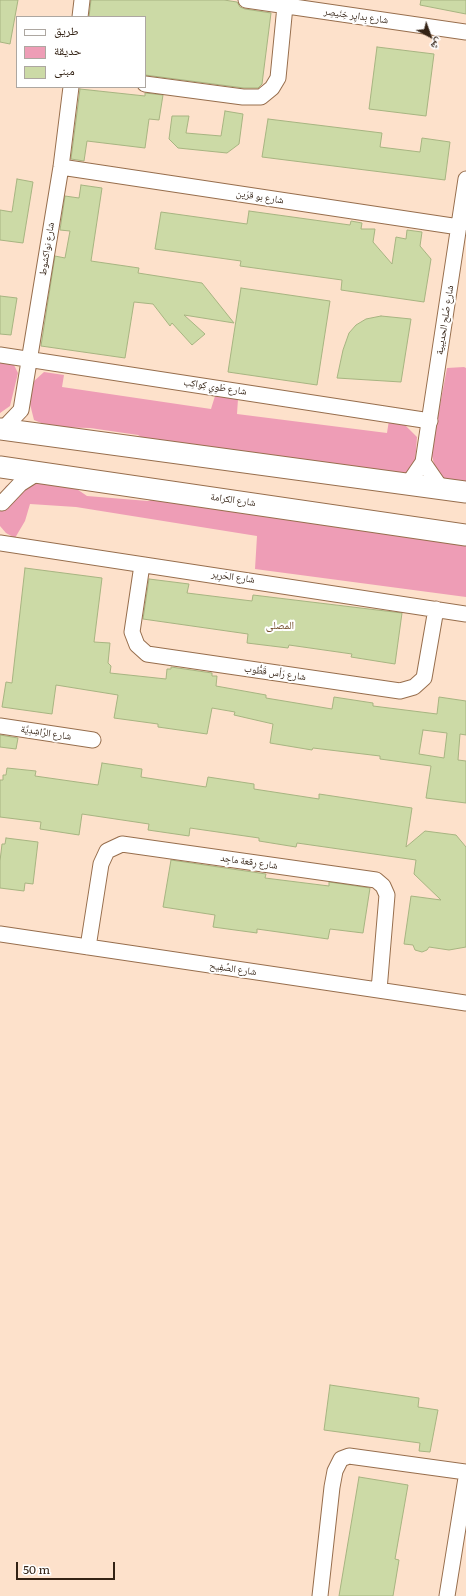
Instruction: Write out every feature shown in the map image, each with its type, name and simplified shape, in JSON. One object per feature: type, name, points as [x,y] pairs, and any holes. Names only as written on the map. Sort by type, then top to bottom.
[{"type":"main road","points":[[1,430],[466,492]]},
{"type":"main road","name":"شارع الكرامة","points":[[0,467],[466,535]]},
{"type":"street","points":[[80,16],[82,0]]},
{"type":"street","name":"شارع بِدايِر خِنَيصِر","points":[[246,0],[466,32]]},
{"type":"street","points":[[146,84],[243,98],[261,97],[272,88],[278,78],[285,6]]},
{"type":"street","name":"شارع نواكشوط","points":[[21,410],[61,167],[71,88]]},
{"type":"street","name":"شارع بو قرَين","points":[[61,167],[459,227]]},
{"type":"street","name":"شارع صُلح الحديبية","points":[[408,484],[423,462],[466,179]]},
{"type":"street","name":"شارع طَوِي كِواكِب","points":[[0,355],[430,421]]},
{"type":"street","points":[[1,430],[21,410],[36,434]]},
{"type":"street","points":[[423,462],[441,488]]},
{"type":"street","points":[[1,505],[20,484],[38,472]]},
{"type":"street","name":"شارع الحَرِير","points":[[0,543],[142,565],[255,580],[466,614]]},
{"type":"street","name":"شارع رَأس قَطُّوب","points":[[142,565],[132,632],[137,645],[147,654],[400,691],[414,687],[424,678],[436,609]]},
{"type":"street","name":"شارع الرَّاشِدِيَّة","points":[[0,726],[92,740]]},
{"type":"street","name":"شارع رِقعة ماجِد","points":[[88,947],[101,864],[107,851],[122,844],[376,880],[384,886],[387,895],[379,990]]},
{"type":"street","name":"شارع الصَّفِيح","points":[[0,934],[466,1003]]},
{"type":"street","points":[[320,1596],[332,1487],[335,1471],[341,1459],[349,1456],[466,1472]]},
{"type":"street","points":[[447,1596],[466,1478]]},
{"type":"green space","points":[[0,362],[14,365],[18,373],[10,406],[0,413]]},
{"type":"green space","points":[[447,368],[466,368],[466,488],[442,481],[436,472],[431,452]]},
{"type":"green space","points":[[44,372],[64,375],[62,387],[211,409],[215,396],[238,399],[237,414],[387,433],[389,420],[403,423],[417,437],[415,465],[405,481],[151,444],[138,435],[90,428],[51,427],[34,420],[30,404],[33,382]]},
{"type":"green space","points":[[20,479],[68,483],[87,496],[148,501],[169,494],[466,541],[466,597],[255,569],[257,536],[76,507],[30,504],[25,521],[15,538],[6,533],[0,526],[0,496],[6,486]]},
{"type":"building","points":[[0,0],[18,0],[10,44],[0,42]]},
{"type":"building","points":[[91,0],[224,0],[237,2],[240,7],[245,9],[271,13],[262,84],[258,88],[244,88],[146,75],[146,16],[89,16]]},
{"type":"building","points":[[421,0],[466,0],[466,14],[420,5]]},
{"type":"building","points":[[377,47],[434,54],[426,116],[369,109]]},
{"type":"building","points":[[80,89],[145,96],[145,93],[163,95],[159,120],[149,119],[145,148],[87,141],[84,161],[71,159]]},
{"type":"building","points":[[225,111],[243,114],[239,144],[227,153],[178,148],[169,139],[172,116],[189,116],[186,133],[221,136]]},
{"type":"building","points":[[268,119],[382,133],[380,147],[420,152],[422,138],[450,142],[445,180],[262,157]]},
{"type":"building","points":[[17,179],[33,182],[23,243],[0,240],[0,210],[12,212]]},
{"type":"building","points":[[81,185],[102,188],[91,261],[139,268],[138,273],[202,283],[234,323],[184,315],[205,334],[192,345],[172,323],[170,326],[153,304],[134,302],[125,358],[41,346],[55,256],[65,258],[70,231],[60,230],[65,196],[79,198]]},
{"type":"building","points":[[249,211],[350,225],[351,221],[362,223],[361,229],[375,229],[373,242],[392,264],[396,237],[406,239],[407,230],[422,232],[420,246],[431,259],[424,302],[341,290],[342,280],[240,266],[241,261],[155,249],[161,212],[247,224]]},
{"type":"building","points":[[241,288],[330,301],[317,385],[228,372]]},
{"type":"building","points":[[0,296],[17,298],[11,335],[0,334]]},
{"type":"building","points":[[381,316],[411,319],[401,382],[337,378],[343,350],[349,333],[356,325],[366,319]]},
{"type":"building","points":[[25,568],[102,578],[94,642],[110,643],[108,663],[111,666],[110,673],[166,679],[167,669],[171,669],[171,667],[212,673],[212,676],[217,676],[216,686],[266,695],[266,698],[332,709],[334,697],[373,703],[373,706],[437,714],[439,697],[466,701],[466,735],[460,734],[458,760],[466,761],[466,803],[426,798],[431,766],[380,759],[380,756],[313,748],[312,750],[270,743],[273,724],[234,715],[235,712],[212,708],[207,734],[158,727],[158,724],[114,718],[118,695],[56,685],[52,714],[2,707],[6,682],[12,683]],"holes":[[[423,730],[447,733],[444,758],[419,754]]]},
{"type":"building","points":[[149,579],[189,584],[187,593],[252,601],[253,595],[402,613],[395,664],[351,657],[352,654],[289,645],[288,648],[247,643],[248,634],[143,619]]},
{"type":"building","points":[[0,735],[18,738],[16,749],[0,747]]},
{"type":"building","points":[[102,763],[142,769],[141,777],[206,787],[208,777],[254,784],[254,789],[319,799],[319,794],[412,808],[406,847],[425,831],[456,835],[466,847],[466,947],[449,950],[429,947],[427,950],[422,952],[415,950],[413,945],[404,944],[411,896],[441,900],[414,874],[416,860],[297,843],[296,847],[259,841],[259,838],[190,828],[189,836],[148,830],[149,824],[82,814],[79,835],[40,829],[41,822],[0,817],[0,780],[3,780],[3,775],[6,775],[7,768],[36,771],[35,776],[98,785]]},
{"type":"building","points":[[6,838],[38,842],[33,884],[25,883],[24,891],[0,888],[0,861],[2,844],[5,844]]},
{"type":"building","points":[[171,860],[266,874],[265,878],[329,886],[329,882],[370,888],[363,933],[330,929],[328,939],[257,929],[257,933],[213,927],[215,915],[163,907]]},
{"type":"building","points":[[330,1385],[419,1398],[418,1407],[438,1410],[430,1452],[419,1451],[420,1443],[324,1430]]},
{"type":"building","points":[[359,1477],[408,1485],[395,1559],[399,1560],[393,1596],[339,1596]]},
{"type":"district","name":"المصلى","points":[[280,626]]}]
